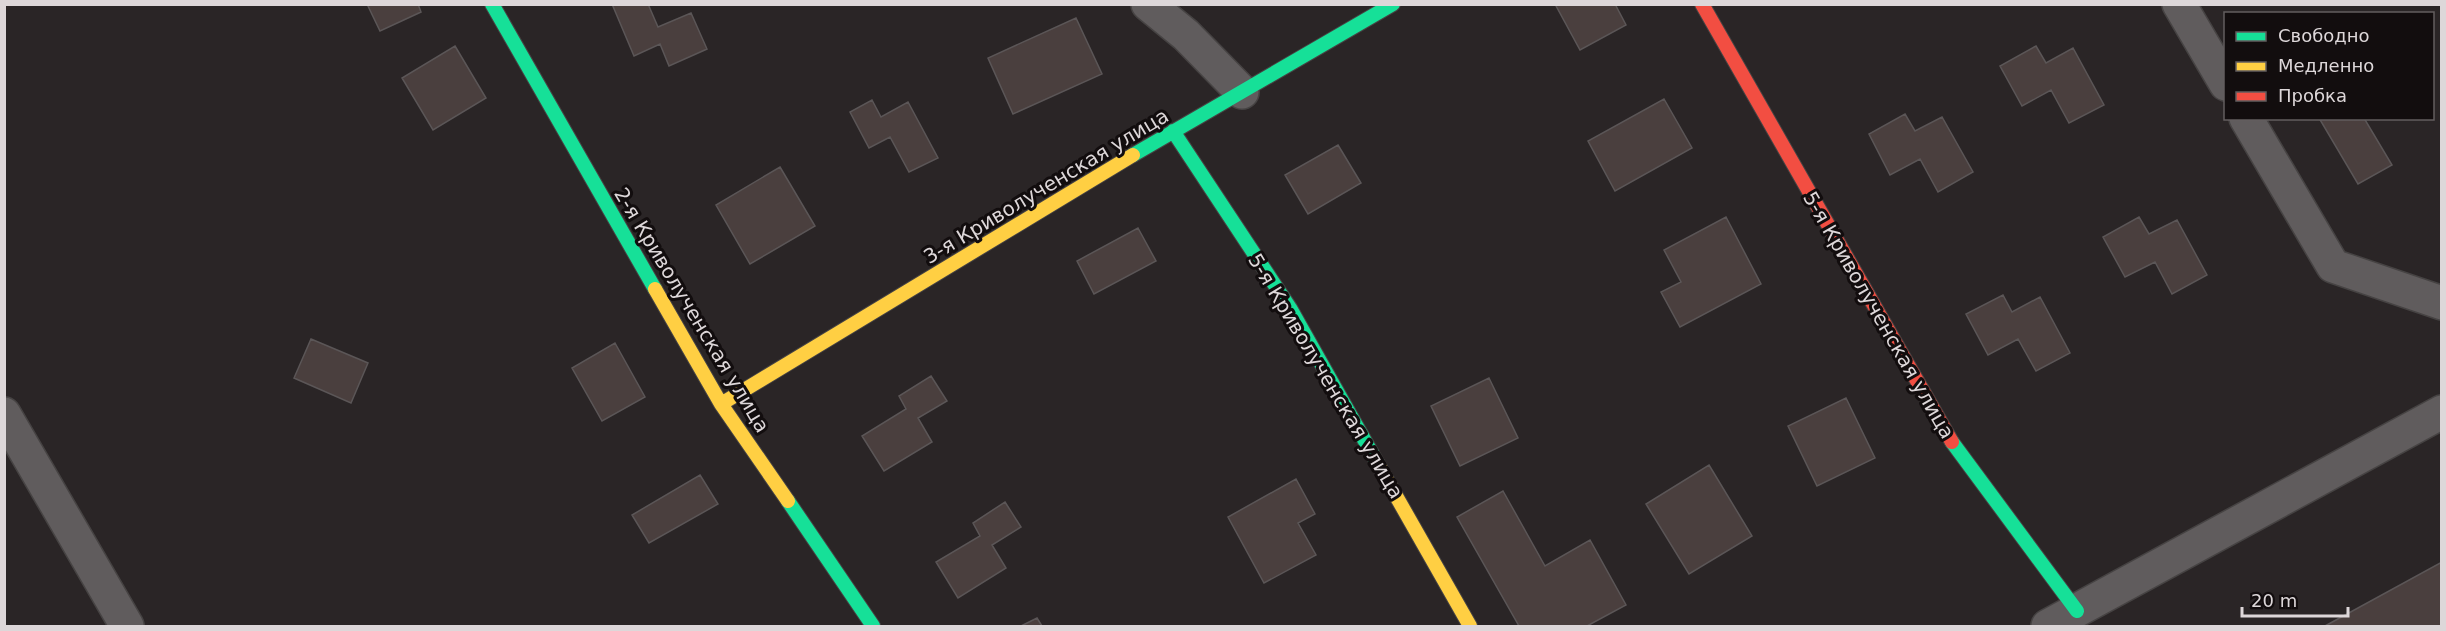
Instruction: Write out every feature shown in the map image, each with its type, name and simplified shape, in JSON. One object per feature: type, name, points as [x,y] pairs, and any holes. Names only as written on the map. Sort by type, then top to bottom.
[{"type":"street","name":"2-я Криволученская улица","points":[[492,4],[721,404],[873,627]]},
{"type":"street","points":[[1148,4],[1186,35],[1242,92]]},
{"type":"street","name":"3-я Криволученская улица","points":[[721,404],[1173,131],[1393,4]]},
{"type":"street","name":"5-я Криволученская улица","points":[[1702,4],[1958,452],[2077,611]]},
{"type":"street","points":[[2179,4],[2224,81]]},
{"type":"street","points":[[2247,120],[2333,266],[2442,303]]},
{"type":"street","name":"5-я Криволученская улица","points":[[1173,131],[1290,308],[1470,627]]},
{"type":"street","points":[[2048,627],[2442,412]]},
{"type":"street","points":[[4,414],[127,627]]},
{"type":"building","points":[[367,4],[418,4],[421,12],[380,31]]},
{"type":"building","points":[[612,4],[648,4],[658,27],[691,13],[707,49],[669,66],[660,44],[634,56]]},
{"type":"building","points":[[1555,4],[1615,4],[1626,25],[1580,50]]},
{"type":"building","points":[[1076,18],[1102,74],[1013,114],[988,58]]},
{"type":"building","points":[[455,46],[486,98],[433,130],[402,78]]},
{"type":"building","points":[[2036,46],[2046,63],[2073,48],[2104,105],[2069,123],[2051,90],[2022,106],[2000,66]]},
{"type":"building","points":[[1664,99],[1692,148],[1615,191],[1588,141]]},
{"type":"building","points":[[872,100],[881,117],[908,102],[938,158],[909,172],[890,137],[869,148],[850,112]]},
{"type":"building","points":[[1905,114],[1915,131],[1942,117],[1973,172],[1938,192],[1920,159],[1890,175],[1869,134]]},
{"type":"building","points":[[2320,120],[2365,120],[2392,165],[2358,184]]},
{"type":"building","points":[[1338,145],[1361,183],[1308,214],[1285,175]]},
{"type":"building","points":[[780,167],[815,226],[750,264],[716,205]]},
{"type":"building","points":[[1726,217],[1761,284],[1680,327],[1661,292],[1681,282],[1664,250]]},
{"type":"building","points":[[2139,217],[2149,234],[2177,220],[2207,275],[2172,294],[2155,262],[2125,277],[2103,237]]},
{"type":"building","points":[[1138,228],[1156,261],[1094,294],[1077,261]]},
{"type":"building","points":[[2003,295],[2012,312],[2040,297],[2070,353],[2036,371],[2018,339],[1988,355],[1966,314]]},
{"type":"building","points":[[311,339],[368,363],[351,403],[294,378]]},
{"type":"building","points":[[615,343],[645,397],[602,421],[572,368]]},
{"type":"building","points":[[931,376],[947,401],[918,418],[932,442],[884,471],[862,436],[906,409],[899,396]]},
{"type":"building","points":[[1489,378],[1518,438],[1460,466],[1431,406]]},
{"type":"building","points":[[1846,398],[1875,458],[1817,486],[1788,426]]},
{"type":"building","points":[[1709,465],[1752,536],[1689,574],[1646,504]]},
{"type":"building","points":[[700,475],[718,504],[649,543],[632,515]]},
{"type":"building","points":[[1296,479],[1315,514],[1298,523],[1316,555],[1264,583],[1228,517]]},
{"type":"building","points":[[1503,491],[1545,566],[1590,540],[1626,605],[1587,626],[1519,626],[1457,517]]},
{"type":"building","points":[[1005,502],[1021,527],[992,545],[1006,568],[958,598],[936,562],[980,536],[973,523]]},
{"type":"building","points":[[2442,562],[2442,626],[2325,626]]},
{"type":"building","points":[[1037,618],[1042,626],[1021,626]]},
{"type":"traffic: fast","points":[[492,4],[655,289]]},
{"type":"traffic: fast","points":[[1133,155],[1393,4]]},
{"type":"traffic: fast","points":[[1173,131],[1290,308],[1379,466]]},
{"type":"traffic: fast","points":[[1952,442],[2077,611]]},
{"type":"traffic: fast","points":[[788,501],[873,626]]},
{"type":"traffic: slow","points":[[721,404],[1133,155]]},
{"type":"traffic: slow","points":[[655,289],[721,404],[788,501]]},
{"type":"traffic: slow","points":[[1379,466],[1470,626]]},
{"type":"traffic: jam","points":[[1702,4],[1952,442]]}]
